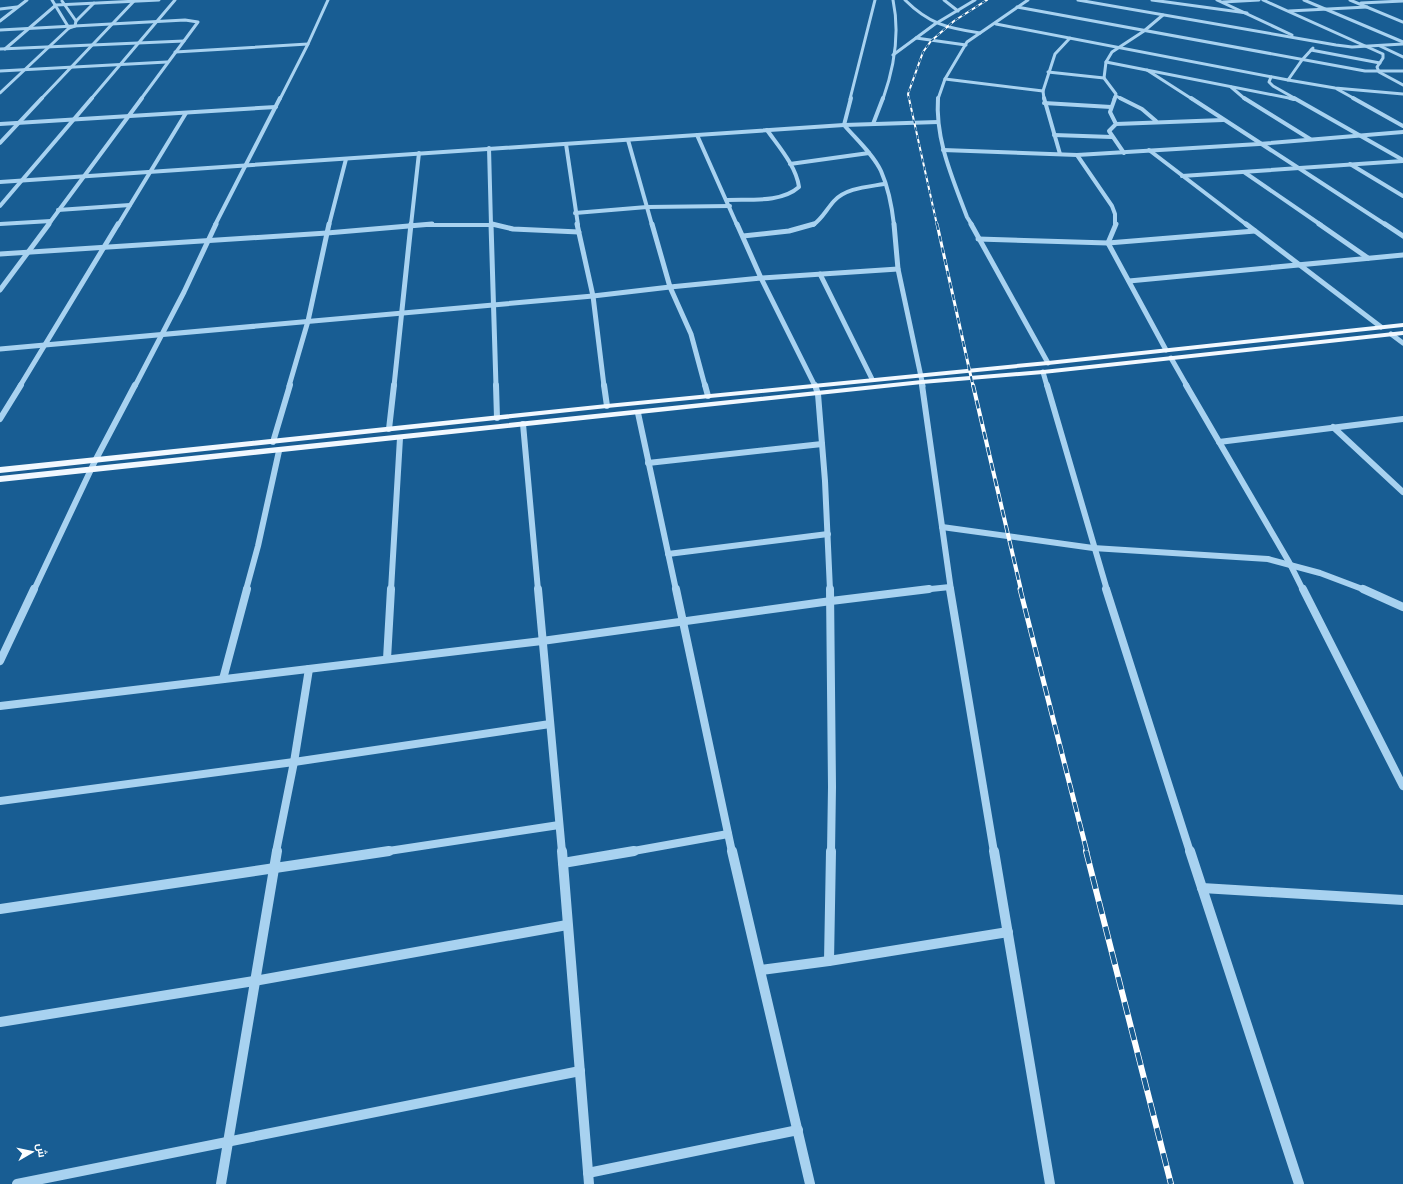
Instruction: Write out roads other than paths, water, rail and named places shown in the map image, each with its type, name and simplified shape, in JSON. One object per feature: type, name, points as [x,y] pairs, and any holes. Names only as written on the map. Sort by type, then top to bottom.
[{"type":"main road","points":[[0,479],[91,471],[523,424],[818,394],[1048,363],[1403,325]]},
{"type":"main road","points":[[0,470],[872,379],[921,379],[1043,372],[1403,333]]},
{"type":"street","points":[[0,21],[27,0]]},
{"type":"street","points":[[52,0],[68,27]]},
{"type":"street","points":[[75,26],[76,21],[97,0]]},
{"type":"street","points":[[0,53],[56,5],[63,1],[94,3],[159,0]]},
{"type":"street","points":[[0,206],[175,0]]},
{"type":"street","points":[[0,662],[2,654],[95,461],[184,292],[208,241],[308,44],[328,0]]},
{"type":"street","points":[[844,125],[875,0]]},
{"type":"street","points":[[873,124],[888,82],[893,55],[896,24],[893,0]]},
{"type":"street","points":[[905,0],[920,14],[935,24],[946,28],[980,33]]},
{"type":"street","points":[[944,0],[958,11]]},
{"type":"street","points":[[893,55],[935,24],[976,0]]},
{"type":"street","points":[[1028,0],[996,24],[980,33],[966,45],[946,79],[938,99],[938,122],[943,150],[966,217],[1048,363]]},
{"type":"street","points":[[1078,0],[1348,46],[1379,46],[1403,43]]},
{"type":"street","points":[[1152,0],[1246,13]]},
{"type":"street","points":[[1182,5],[1190,0]]},
{"type":"street","points":[[1217,0],[1299,38]]},
{"type":"street","points":[[1221,2],[1259,0]]},
{"type":"street","points":[[1263,0],[1383,54],[1384,56],[1377,67],[1379,72],[1403,85]]},
{"type":"street","points":[[1304,0],[1403,43]]},
{"type":"street","points":[[1350,0],[1403,22]]},
{"type":"street","points":[[63,1],[76,21]]},
{"type":"street","points":[[0,143],[134,1]]},
{"type":"street","points":[[1358,3],[1403,2]]},
{"type":"street","points":[[1109,5],[1113,3]]},
{"type":"street","points":[[0,9],[17,7]]},
{"type":"street","points":[[1017,7],[1144,32],[1365,71],[1403,71]]},
{"type":"street","points":[[1286,11],[1367,7]]},
{"type":"street","points":[[1104,78],[1106,62],[1112,52],[1144,32],[1163,15]]},
{"type":"street","points":[[0,30],[157,21],[194,20],[198,22],[126,117],[0,290]]},
{"type":"street","points":[[996,24],[1288,80],[1335,88],[1403,94]]},
{"type":"street","points":[[0,93],[68,27]]},
{"type":"street","points":[[916,38],[966,45]]},
{"type":"street","points":[[1060,154],[1044,103],[1043,90],[1055,54],[1070,38]]},
{"type":"street","points":[[0,49],[184,41]]},
{"type":"street","points":[[1288,80],[1302,60],[1319,42]]},
{"type":"street","points":[[175,52],[308,44]]},
{"type":"street","points":[[1379,46],[1403,57]]},
{"type":"street","points":[[1311,50],[1380,63]]},
{"type":"street","points":[[0,71],[167,62]]},
{"type":"street","points":[[1106,62],[1294,99]]},
{"type":"street","points":[[1147,70],[1403,236]]},
{"type":"street","points":[[1048,72],[1104,78],[1112,87],[1116,96],[1111,107],[1110,114],[1116,124]]},
{"type":"street","points":[[1271,77],[1269,82],[1270,84],[1403,160]]},
{"type":"street","points":[[946,79],[1043,90]]},
{"type":"street","points":[[1230,87],[1240,96],[1311,139]]},
{"type":"street","points":[[1335,88],[1403,126]]},
{"type":"street","points":[[1116,96],[1142,109],[1157,121]]},
{"type":"street","points":[[1044,103],[1111,107]]},
{"type":"street","points":[[0,124],[276,107]]},
{"type":"street","points":[[0,419],[186,113]]},
{"type":"street","points":[[1124,153],[1112,138],[1110,129],[1116,124],[1157,121],[1186,122],[1223,120]]},
{"type":"street","points":[[0,182],[844,125],[938,122]]},
{"type":"street","points":[[844,125],[869,153],[881,171],[892,209],[898,269],[921,379],[950,587],[1050,1184]]},
{"type":"street","points":[[727,200],[780,196],[794,192],[799,185],[790,164],[767,130]]},
{"type":"street","points":[[943,150],[1077,155],[1259,144],[1403,132]]},
{"type":"street","points":[[1054,135],[1112,138]]},
{"type":"street","points":[[697,136],[730,206],[761,278],[815,385],[818,394],[828,534],[831,601],[832,787],[829,961]]},
{"type":"street","points":[[628,140],[670,287],[691,334],[708,396]]},
{"type":"street","points":[[566,144],[575,213],[592,296],[607,406]]},
{"type":"street","points":[[489,148],[497,418]]},
{"type":"street","points":[[1149,150],[1381,327]]},
{"type":"street","points":[[790,164],[869,153]]},
{"type":"street","points":[[389,429],[419,154]]},
{"type":"street","points":[[1077,155],[1113,207],[1116,219],[1114,230],[1108,243]]},
{"type":"street","points":[[273,442],[308,321],[327,233],[346,159]]},
{"type":"street","points":[[1182,176],[1403,160]]},
{"type":"street","points":[[1349,164],[1403,196]]},
{"type":"street","points":[[1244,172],[1368,258]]},
{"type":"street","points":[[743,236],[789,230],[812,225],[825,215],[832,203],[839,196],[851,190],[884,184]]},
{"type":"street","points":[[58,210],[130,205]]},
{"type":"street","points":[[575,213],[647,207],[730,206]]},
{"type":"street","points":[[0,224],[51,221]]},
{"type":"street","points":[[0,254],[327,233],[450,223],[491,224],[526,230],[579,232]]},
{"type":"street","points":[[978,239],[1108,243],[1255,232]]},
{"type":"street","points":[[1108,243],[1166,350]]},
{"type":"street","points":[[1129,282],[1298,264],[1403,255]]},
{"type":"street","points":[[0,349],[401,314],[761,278],[898,269]]},
{"type":"street","points":[[820,274],[872,379]]},
{"type":"street","points":[[1391,334],[1403,343]]},
{"type":"street","points":[[1171,358],[1288,562],[1403,786]]},
{"type":"street","points":[[1043,372],[1093,548],[1299,1184]]},
{"type":"street","points":[[638,412],[728,834],[810,1184]]},
{"type":"street","points":[[1219,442],[1403,419]]},
{"type":"street","points":[[523,424],[563,863],[589,1179],[798,1130]]},
{"type":"street","points":[[1333,427],[1403,492]]},
{"type":"street","points":[[387,659],[400,438]]},
{"type":"street","points":[[648,463],[822,444]]},
{"type":"street","points":[[223,680],[258,546],[278,451]]},
{"type":"street","points":[[942,527],[1093,548],[1268,559],[1288,562],[1310,568],[1403,607]]},
{"type":"street","points":[[668,554],[828,534]]},
{"type":"street","points":[[0,706],[542,641],[831,601],[950,587]]},
{"type":"street","points":[[221,1184],[273,868],[294,762],[309,669]]},
{"type":"street","points":[[0,801],[294,762],[550,724]]},
{"type":"street","points":[[0,909],[559,825]]},
{"type":"street","points":[[563,863],[728,834]]},
{"type":"street","points":[[1202,888],[1403,900]]},
{"type":"street","points":[[0,1022],[254,981],[568,925]]},
{"type":"street","points":[[761,970],[829,961],[1008,932]]},
{"type":"street","points":[[17,1184],[580,1071]]},
{"type":"railway","points":[[937,225],[908,94],[923,52],[931,41],[954,21],[987,0]]},
{"type":"railway","points":[[937,224],[973,386]]},
{"type":"railway","points":[[973,385],[1021,590]]},
{"type":"railway","points":[[1020,589],[1087,852]]},
{"type":"railway","points":[[1086,851],[1171,1184]]}]
